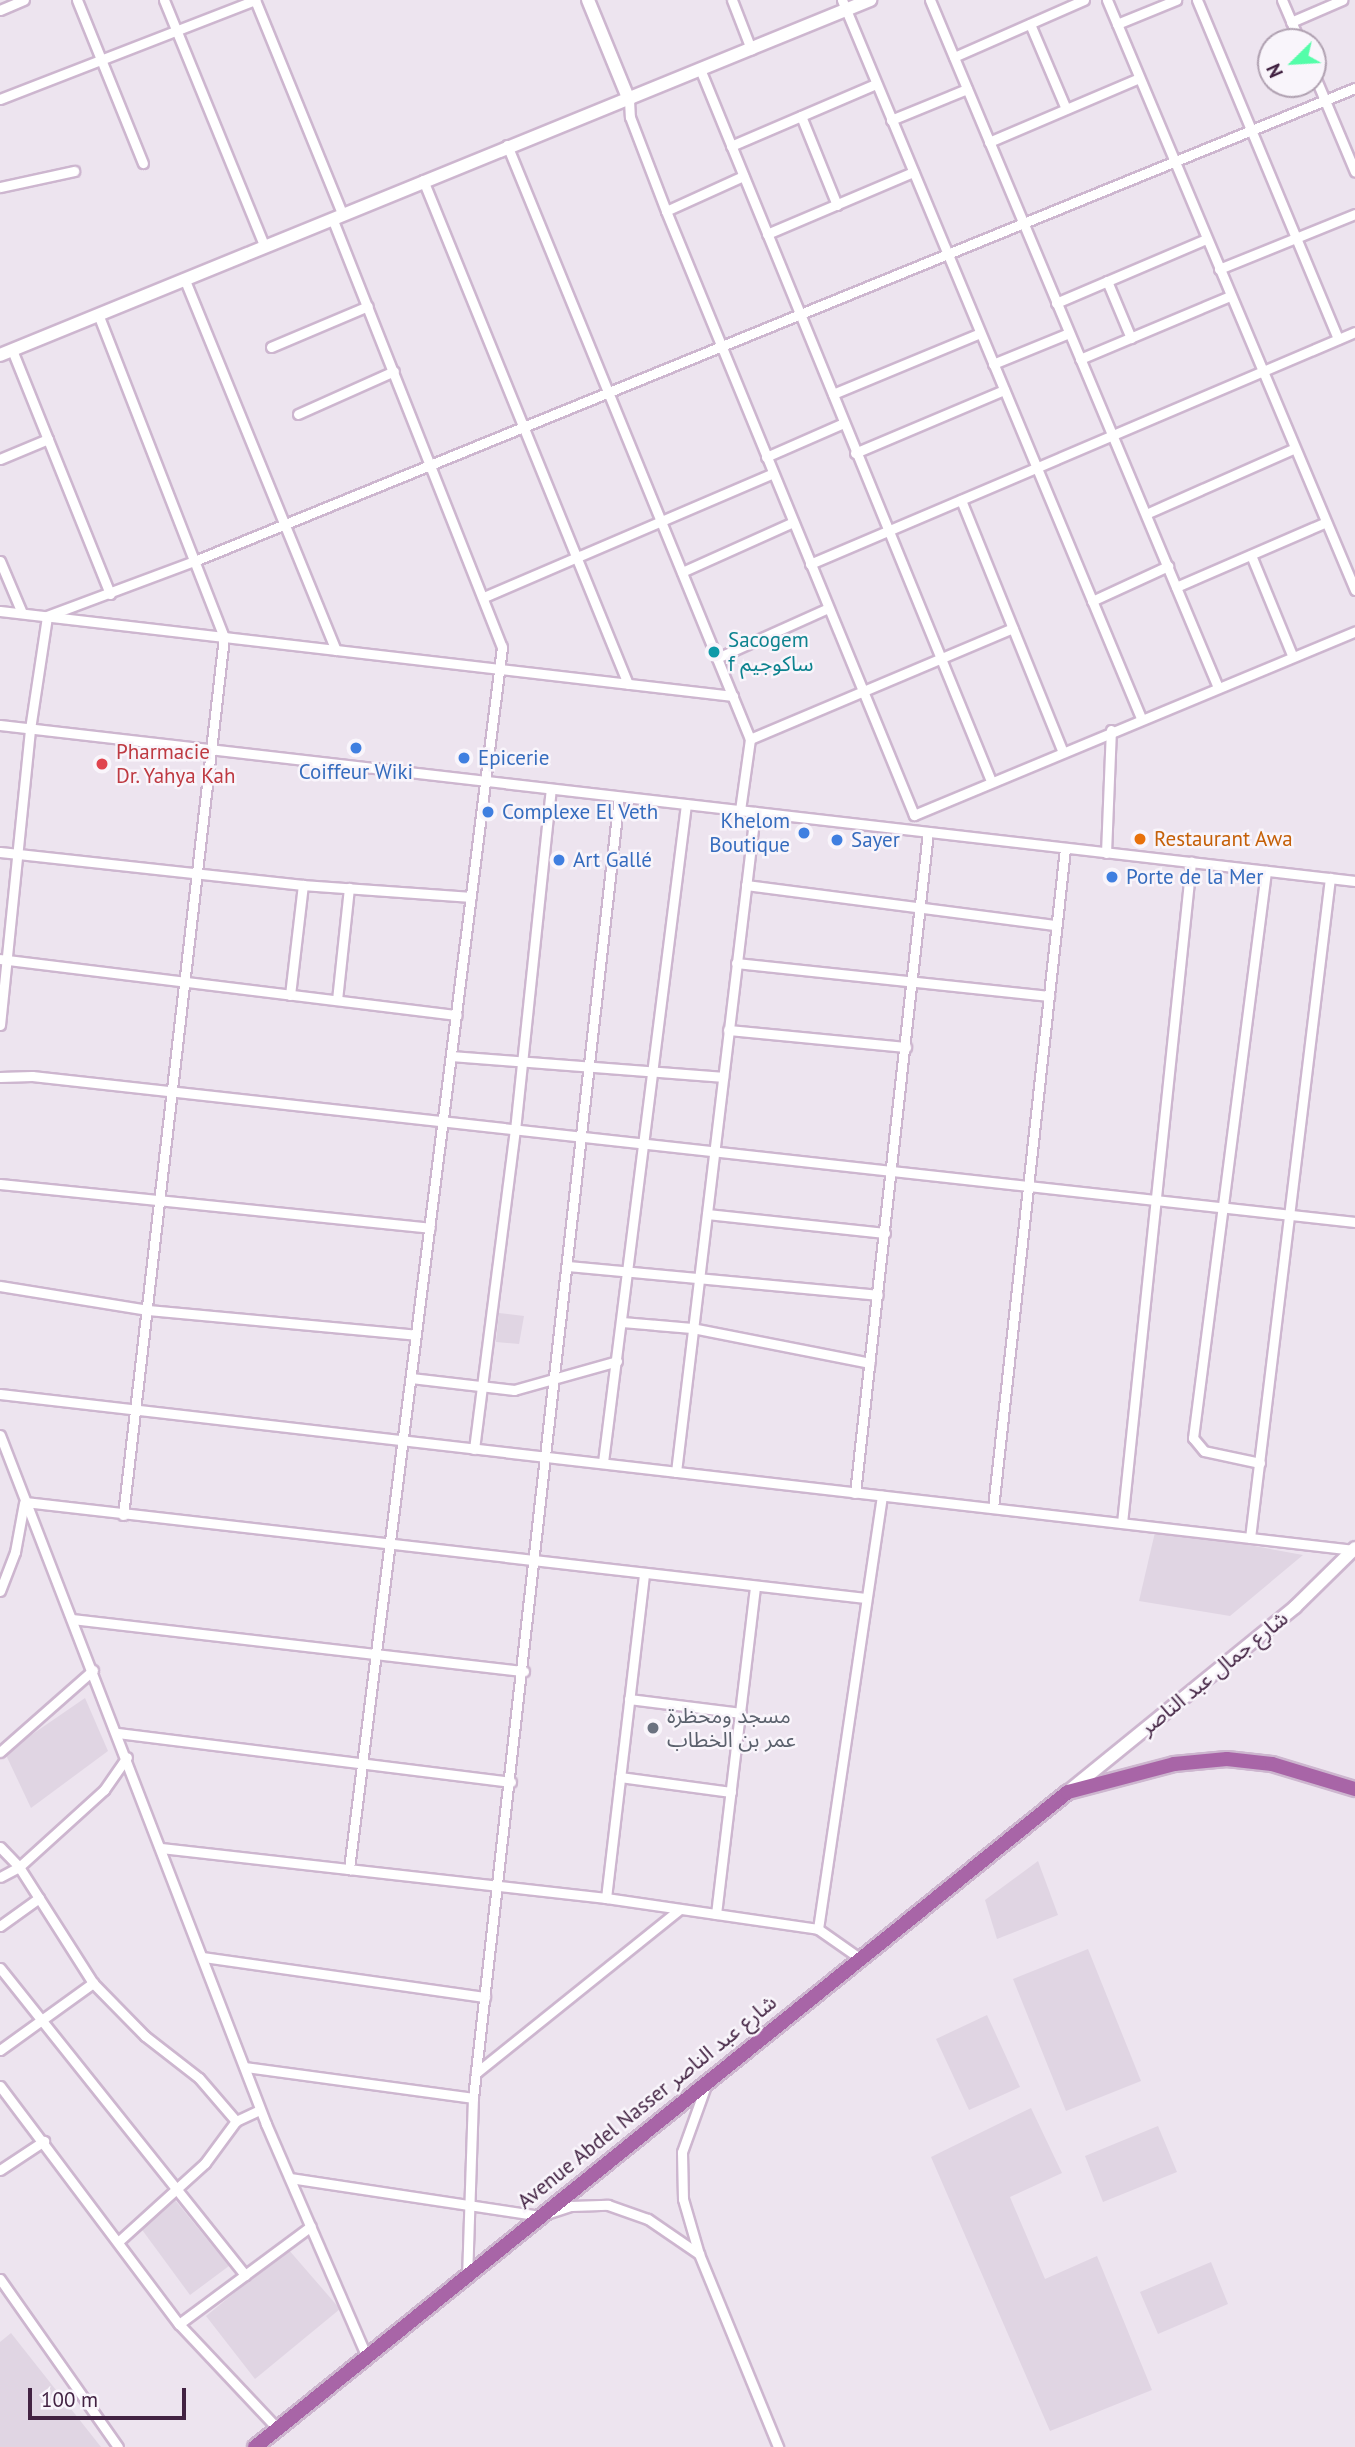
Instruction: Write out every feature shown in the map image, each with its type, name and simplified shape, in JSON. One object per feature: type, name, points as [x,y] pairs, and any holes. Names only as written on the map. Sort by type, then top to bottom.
[{"type":"main road","points":[[1068,1792],[1174,1764],[1227,1759],[1272,1764],[1355,1788]]},
{"type":"main road","name":"Avenue Abdel Nasser شارع عبد الناصر","points":[[255,2447],[467,2278],[858,1957],[1068,1792]]},
{"type":"street","points":[[0,10],[24,0]]},
{"type":"street","points":[[77,0],[143,163]]},
{"type":"street","points":[[164,0],[264,245]]},
{"type":"street","points":[[0,99],[255,0],[337,215],[368,306],[502,647],[349,1869]]},
{"type":"street","points":[[588,0],[629,100],[630,117],[666,211],[914,814],[1217,685],[1355,631]]},
{"type":"street","points":[[732,0],[751,48]]},
{"type":"street","points":[[110,594],[48,439],[6,352],[507,145],[629,100],[844,5],[870,0]]},
{"type":"street","points":[[930,0],[1217,685]]},
{"type":"street","points":[[954,57],[1084,0]]},
{"type":"street","points":[[1107,0],[1324,523],[1355,590]]},
{"type":"street","points":[[1117,24],[1176,0]]},
{"type":"street","points":[[1197,0],[1338,339]]},
{"type":"street","points":[[1282,0],[1294,28]]},
{"type":"street","points":[[1291,22],[1342,0]]},
{"type":"street","points":[[844,5],[1141,718]]},
{"type":"street","points":[[1030,24],[1066,109]]},
{"type":"street","points":[[700,69],[991,781]]},
{"type":"street","points":[[989,142],[1139,78]]},
{"type":"street","points":[[731,146],[876,84]]},
{"type":"street","points":[[47,616],[197,560],[1355,88]]},
{"type":"street","points":[[891,120],[967,89]]},
{"type":"street","points":[[1326,100],[1355,172]]},
{"type":"street","points":[[801,116],[836,205]]},
{"type":"street","points":[[507,145],[750,739],[740,810]]},
{"type":"street","points":[[0,187],[75,171]]},
{"type":"street","points":[[767,234],[913,172]]},
{"type":"street","points":[[666,211],[744,176]]},
{"type":"street","points":[[423,180],[628,684]]},
{"type":"street","points":[[1219,269],[1355,214]]},
{"type":"street","points":[[1056,303],[1206,239]]},
{"type":"street","points":[[184,278],[337,650]]},
{"type":"street","points":[[1107,281],[1131,338]]},
{"type":"street","points":[[1080,359],[1230,296]]},
{"type":"street","points":[[271,348],[368,306]]},
{"type":"street","points":[[98,314],[197,560],[224,637],[195,871],[138,1410],[123,1515]]},
{"type":"street","points":[[810,564],[1355,332]]},
{"type":"street","points":[[833,394],[980,333]]},
{"type":"street","points":[[993,364],[1069,333]]},
{"type":"street","points":[[298,414],[394,371]]},
{"type":"street","points":[[855,453],[1004,390]]},
{"type":"street","points":[[766,457],[844,423]]},
{"type":"street","points":[[0,459],[48,439]]},
{"type":"street","points":[[1146,514],[1293,449]]},
{"type":"street","points":[[484,597],[773,473]]},
{"type":"street","points":[[961,500],[1062,750]]},
{"type":"street","points":[[682,572],[793,522]]},
{"type":"street","points":[[1176,587],[1324,523]]},
{"type":"street","points":[[1251,555],[1292,655]]},
{"type":"street","points":[[0,561],[22,613]]},
{"type":"street","points":[[1092,601],[1168,566]]},
{"type":"street","points":[[717,658],[828,608]]},
{"type":"street","points":[[0,611],[733,696]]},
{"type":"street","points":[[0,1025],[4,959],[30,729],[47,616]]},
{"type":"street","points":[[750,739],[1013,628]]},
{"type":"street","points":[[0,725],[1355,881]]},
{"type":"street","points":[[1106,853],[1111,730]]},
{"type":"street","points":[[474,1449],[515,1130],[551,789]]},
{"type":"street","points":[[467,2278],[473,2098],[524,1671],[619,797]]},
{"type":"street","points":[[603,1462],[646,1143],[686,804]]},
{"type":"street","points":[[676,1472],[755,812]]},
{"type":"street","points":[[855,1493],[893,1169],[928,832]]},
{"type":"street","points":[[993,1508],[1065,848]]},
{"type":"street","points":[[0,852],[195,871],[303,885],[471,897]]},
{"type":"street","points":[[1122,1523],[1191,862]]},
{"type":"street","points":[[1259,1463],[1203,1451],[1193,1438],[1227,1206],[1266,871]]},
{"type":"street","points":[[1250,1538],[1330,878]]},
{"type":"street","points":[[290,995],[303,885]]},
{"type":"street","points":[[746,885],[1056,925]]},
{"type":"street","points":[[337,1000],[349,888]]},
{"type":"street","points":[[4,959],[457,1015]]},
{"type":"street","points":[[736,963],[1049,996]]},
{"type":"street","points":[[729,1030],[906,1047]]},
{"type":"street","points":[[452,1056],[723,1077]]},
{"type":"street","points":[[0,1077],[32,1076],[444,1124],[893,1169],[1355,1222]]},
{"type":"street","points":[[0,1184],[161,1203],[430,1228]]},
{"type":"street","points":[[707,1214],[885,1233]]},
{"type":"street","points":[[567,1266],[878,1295]]},
{"type":"street","points":[[0,1286],[148,1310],[416,1335]]},
{"type":"street","points":[[622,1322],[692,1328],[870,1363]]},
{"type":"street","points":[[411,1378],[514,1390],[555,1376],[617,1362]]},
{"type":"street","points":[[0,1394],[1354,1549]]},
{"type":"street","points":[[0,1435],[127,1756],[260,2110],[367,2357]]},
{"type":"street","points":[[818,1929],[881,1496]]},
{"type":"street","points":[[25,1502],[536,1564],[866,1598]]},
{"type":"street","points":[[0,1591],[15,1552],[25,1502]]},
{"type":"street","name":"شارع جمال عبد الناصر","points":[[1068,1792],[1295,1607],[1354,1549]]},
{"type":"street","points":[[606,1898],[644,1576]]},
{"type":"street","points":[[716,1914],[755,1588]]},
{"type":"street","points":[[72,1619],[524,1671]]},
{"type":"street","points":[[0,1752],[93,1670]]},
{"type":"street","points":[[629,1699],[741,1713]]},
{"type":"street","points":[[118,1733],[362,1761],[510,1782]]},
{"type":"street","points":[[0,1877],[19,1867],[104,1790],[127,1756]]},
{"type":"street","points":[[620,1777],[731,1792]]},
{"type":"street","points":[[0,1847],[19,1867],[93,1983],[145,2036],[199,2078],[236,2121]]},
{"type":"street","points":[[162,1848],[606,1898],[818,1929],[858,1957]]},
{"type":"street","points":[[0,1926],[39,1899]]},
{"type":"street","points":[[476,2073],[679,1910]]},
{"type":"street","points":[[203,1956],[485,1997]]},
{"type":"street","points":[[0,1968],[245,2275]]},
{"type":"street","points":[[0,2050],[93,1983]]},
{"type":"street","points":[[245,2067],[473,2098]]},
{"type":"street","points":[[713,2074],[687,2129],[680,2172],[699,2254],[778,2447]]},
{"type":"street","points":[[0,2086],[44,2141],[179,2324],[278,2429]]},
{"type":"street","points":[[119,2241],[205,2163],[236,2121],[260,2110]]},
{"type":"street","points":[[0,2170],[44,2141]]},
{"type":"street","points":[[290,2179],[470,2202],[540,2216],[571,2206],[608,2205],[648,2219],[699,2254]]},
{"type":"street","points":[[179,2324],[311,2226]]},
{"type":"street","points":[[0,2279],[118,2447]]},
{"type":"shaded area","points":[[499,1313],[524,1316],[519,1344],[496,1342]]},
{"type":"shaded area","points":[[1156,1528],[1303,1555],[1230,1616],[1139,1601]]},
{"type":"shaded area","points":[[85,1698],[108,1751],[31,1808],[5,1753]]},
{"type":"shaded area","points":[[1038,1861],[1058,1915],[997,1939],[985,1900]]},
{"type":"shaded area","points":[[1088,1949],[1141,2081],[1066,2111],[1013,1979]]},
{"type":"shaded area","points":[[987,2015],[1020,2087],[969,2110],[936,2039]]},
{"type":"shaded area","points":[[1031,2108],[1062,2173],[1010,2197],[1045,2279],[1097,2256],[1152,2390],[1050,2431],[931,2157]]},
{"type":"shaded area","points":[[1158,2126],[1177,2172],[1103,2202],[1085,2156]]},
{"type":"shaded area","points":[[175,2200],[229,2266],[190,2295],[140,2227]]},
{"type":"shaded area","points":[[288,2249],[340,2309],[255,2379],[206,2316]]},
{"type":"shaded area","points":[[1211,2262],[1228,2304],[1158,2334],[1140,2292]]},
{"type":"shaded area","points":[[11,2333],[101,2447],[0,2447],[0,2342]]},
{"type":"place","name":"Sacogem f ساكوجيم","points":[[714,652]]},
{"type":"place","name":"Coiffeur Wiki","points":[[356,748]]},
{"type":"place","name":"Epicerie","points":[[464,758]]},
{"type":"place","name":"Pharmacie Dr. Yahya Kah","points":[[102,764]]},
{"type":"place","name":"Complexe El Veth","points":[[488,812]]},
{"type":"place","name":"Khelom Boutique","points":[[804,833]]},
{"type":"place","name":"Restaurant Awa","points":[[1140,839]]},
{"type":"place","name":"Sayer","points":[[837,840]]},
{"type":"place","name":"Art Gallé","points":[[559,860]]},
{"type":"place","name":"Porte de la Mer","points":[[1112,877]]},
{"type":"place","name":"مسجد ومحظرة عمر بن الخطاب","points":[[653,1728]]}]
